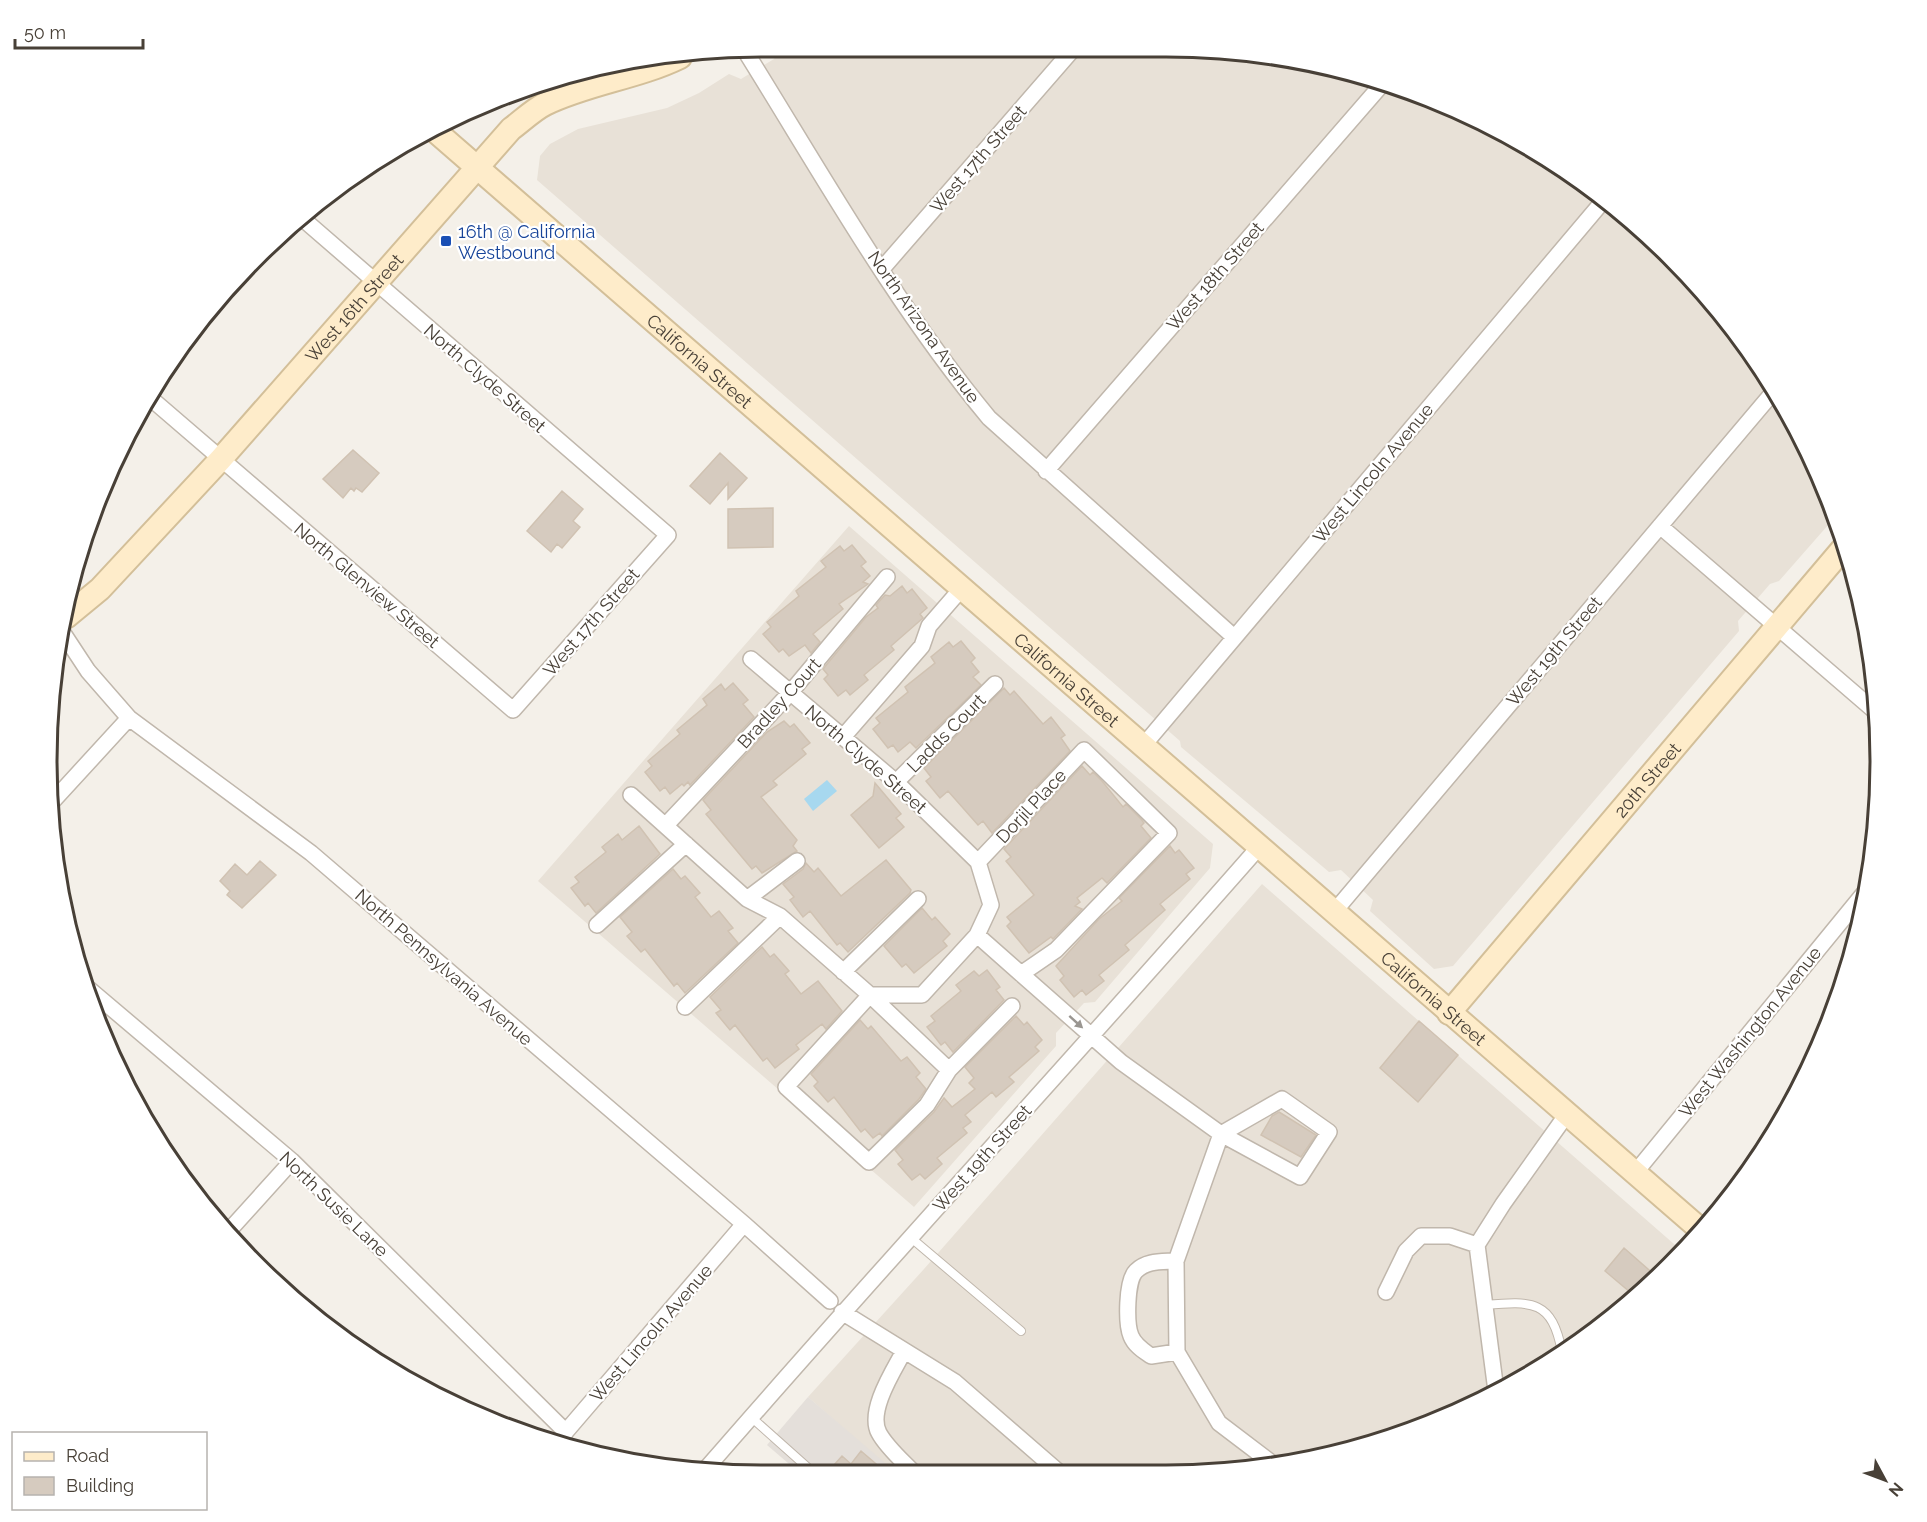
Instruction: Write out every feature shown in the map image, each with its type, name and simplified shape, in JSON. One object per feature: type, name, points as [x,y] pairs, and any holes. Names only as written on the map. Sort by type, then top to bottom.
[{"type":"street","name":"West 17th Street","points":[[881,270],[1066,57]]},
{"type":"street","name":"North Arizona Avenue","points":[[749,58],[881,270],[957,380],[989,418],[1046,471],[1234,637]]},
{"type":"street","name":"West 16th Street","points":[[74,610],[100,589],[220,460],[476,166],[511,129],[542,105],[588,86],[632,76],[659,65]]},
{"type":"street","name":"West 18th Street","points":[[1046,471],[1377,90]]},
{"type":"street","name":"California Street","points":[[440,135],[1695,1225]]},
{"type":"street","name":"West Lincoln Avenue","points":[[1143,746],[1599,206]]},
{"type":"street","name":"North Clyde Street","points":[[308,223],[668,535]]},
{"type":"street","name":"West 19th Street","points":[[1334,912],[1769,398]]},
{"type":"street","name":"North Glenview Street","points":[[155,402],[513,710]]},
{"type":"street","points":[[1660,526],[1867,704]]},
{"type":"street","name":"West 17th Street","points":[[513,710],[668,535]]},
{"type":"street","name":"20th Street","points":[[1449,1013],[1839,554]]},
{"type":"street","name":"Bradley Court","points":[[666,825],[790,693],[887,577]]},
{"type":"street","points":[[843,736],[922,646],[929,626],[962,588]]},
{"type":"street","name":"North Pennsylvania Avenue","points":[[68,641],[88,671],[129,718],[311,854],[744,1224],[830,1301]]},
{"type":"street","name":"North Clyde Street","points":[[751,659],[896,783],[978,862]]},
{"type":"street","name":"Ladds Court","points":[[896,783],[995,684]]},
{"type":"street","points":[[58,795],[129,718]]},
{"type":"street","name":"Dorjil Place","points":[[978,862],[1084,750],[1169,833],[1056,950],[1020,974]]},
{"type":"street","points":[[631,795],[747,899],[780,916],[870,995],[949,1070]]},
{"type":"street","points":[[597,925],[686,844]]},
{"type":"street","name":"West 19th Street","points":[[711,1463],[842,1312],[1092,1037],[1259,847]]},
{"type":"street","points":[[747,899],[797,861]]},
{"type":"street","points":[[978,862],[991,905],[977,935],[922,995],[870,995],[786,1087],[869,1162],[927,1105],[949,1070],[1012,1006]]},
{"type":"street","points":[[843,972],[918,899]]},
{"type":"street","name":"West Washington Avenue","points":[[1635,1173],[1854,905]]},
{"type":"street","points":[[685,1007],[780,916]]},
{"type":"street","points":[[977,935],[1121,1062],[1221,1134],[1300,1177],[1329,1132],[1282,1100],[1221,1134],[1176,1261],[1177,1352],[1219,1423],[1265,1458]]},
{"type":"street","name":"North Susie Lane","points":[[98,998],[292,1161],[559,1435]]},
{"type":"street","points":[[1495,1383],[1477,1245],[1567,1114]]},
{"type":"street","points":[[233,1226],[292,1161]]},
{"type":"street","name":"West Lincoln Avenue","points":[[562,1436],[744,1224]]},
{"type":"street","points":[[1386,1292],[1406,1251],[1421,1236],[1450,1236],[1477,1245]]},
{"type":"street","points":[[1176,1261],[1149,1263],[1135,1272],[1128,1287],[1130,1335],[1137,1346],[1151,1356],[1177,1352]]},
{"type":"street","points":[[842,1312],[955,1382],[1051,1465]]},
{"type":"street","points":[[904,1351],[883,1391],[876,1416],[878,1432],[907,1465]]},
{"type":"lane","points":[[910,1237],[1021,1331]]},
{"type":"lane","points":[[1485,1305],[1517,1303],[1547,1312],[1557,1326],[1560,1344]]},
{"type":"lane","points":[[751,1417],[805,1465]]},
{"type":"shaded area","points":[[775,57],[1166,57],[1212,59],[1258,63],[1348,81],[1392,94],[1435,111],[1518,151],[1557,176],[1595,202],[1664,263],[1725,332],[1776,409],[1797,450],[1829,524],[1779,581],[1770,584],[1738,621],[1739,631],[1453,966],[1434,969],[1370,911],[1373,900],[1341,870],[1329,872],[1181,747],[1180,741],[537,180],[540,156],[550,144],[578,129],[667,108],[699,93],[729,74],[741,79]]},
{"type":"shaded area","points":[[849,526],[1213,844],[1210,868],[1095,1002],[1084,1003],[1056,1033],[1056,1046],[914,1207],[538,881]]},
{"type":"shaded area","points":[[1262,884],[1676,1246],[1595,1320],[1518,1371],[1435,1411],[1392,1428],[1303,1451],[1258,1459],[1166,1465],[886,1465],[808,1397],[924,1269]]},
{"type":"shaded area","points":[[808,1397],[887,1465],[790,1465],[767,1445]]},
{"type":"water","points":[[827,780],[837,791],[813,811],[804,799]]},
{"type":"building","points":[[353,450],[379,473],[362,492],[351,488],[343,498],[323,479]]},
{"type":"building","points":[[720,453],[747,478],[728,499],[728,483],[710,504],[690,486]]},
{"type":"building","points":[[562,491],[583,509],[573,521],[580,527],[562,548],[557,544],[551,552],[527,531]]},
{"type":"building","points":[[773,508],[773,547],[728,548],[728,509]]},
{"type":"building","points":[[852,545],[866,562],[861,566],[870,576],[863,582],[868,584],[839,604],[843,609],[813,634],[820,642],[811,653],[805,645],[789,656],[783,649],[779,652],[763,634],[771,627],[767,622],[799,596],[796,591],[826,567],[821,561],[840,546],[844,551]]},
{"type":"building","points":[[902,586],[907,593],[912,589],[927,608],[920,614],[923,618],[891,646],[894,650],[864,675],[868,680],[850,695],[846,690],[838,696],[824,679],[828,675],[823,669],[866,617],[878,608],[876,605],[885,595],[890,596]]},
{"type":"building","points":[[961,641],[975,658],[971,662],[979,672],[973,677],[981,685],[916,748],[910,742],[898,752],[893,745],[888,748],[873,729],[880,723],[876,718],[908,692],[905,687],[935,663],[931,657],[949,642],[953,647]]},
{"type":"building","points":[[733,683],[748,700],[743,704],[754,717],[690,785],[688,782],[684,786],[682,784],[670,794],[665,787],[660,791],[645,772],[652,766],[648,761],[680,734],[677,730],[707,705],[703,699],[721,684],[725,690]]},
{"type":"building","points":[[1004,688],[1010,695],[1014,691],[1043,724],[1051,717],[1065,735],[1061,738],[1070,751],[992,833],[983,821],[978,825],[948,791],[940,798],[926,781],[931,777],[924,768]]},
{"type":"building","points":[[784,721],[790,727],[794,724],[810,743],[802,749],[806,754],[773,781],[777,785],[761,797],[797,840],[793,846],[797,851],[762,873],[756,866],[752,869],[706,814],[711,810],[703,800],[767,732]]},
{"type":"building","points":[[1082,766],[1090,775],[1093,772],[1102,781],[1123,807],[1126,804],[1141,819],[1144,823],[1141,826],[1151,838],[1107,883],[1102,878],[1077,898],[1080,902],[1075,906],[1082,909],[1053,939],[1051,937],[1029,953],[1007,926],[1011,922],[1007,917],[1034,895],[1006,861],[1011,857],[1004,849]]},
{"type":"building","points":[[875,783],[901,814],[896,818],[904,827],[879,848],[851,815],[873,796]]},
{"type":"building","points":[[639,826],[660,854],[596,913],[588,903],[585,906],[571,888],[579,882],[575,877],[606,852],[602,847],[618,834],[622,840]]},
{"type":"building","points":[[1170,846],[1175,853],[1179,850],[1194,868],[1186,874],[1190,879],[1160,904],[1165,910],[1125,945],[1129,950],[1099,975],[1104,981],[1086,995],[1082,990],[1074,997],[1060,980],[1064,976],[1056,966],[1099,919],[1122,901],[1119,898]]},
{"type":"building","points":[[886,860],[911,890],[910,893],[848,952],[840,943],[837,945],[810,911],[803,917],[790,900],[794,897],[783,884],[803,869],[806,863],[814,872],[818,868],[841,896]]},
{"type":"building","points":[[260,861],[276,875],[242,908],[227,895],[230,891],[220,881],[235,864],[247,875]]},
{"type":"building","points":[[673,869],[681,879],[685,876],[700,893],[695,897],[711,917],[719,911],[733,928],[728,931],[738,943],[685,993],[677,983],[674,986],[645,949],[641,952],[627,936],[632,932],[620,917]]},
{"type":"building","points":[[922,908],[932,920],[935,917],[950,934],[943,941],[947,946],[914,973],[906,964],[902,967],[884,946]]},
{"type":"building","points":[[762,947],[770,957],[774,954],[789,971],[785,974],[801,994],[818,981],[842,1011],[826,1029],[822,1024],[796,1045],[799,1049],[775,1068],[767,1058],[763,1061],[735,1025],[730,1030],[716,1013],[721,1010],[710,997]]},
{"type":"building","points":[[987,970],[1000,987],[996,990],[1004,1000],[953,1052],[945,1042],[941,1045],[927,1027],[935,1021],[931,1016],[961,991],[956,985],[974,971],[979,976]]},
{"type":"building","points":[[1016,1016],[1024,1025],[1027,1022],[1042,1040],[1035,1047],[1039,1051],[1009,1077],[1014,1082],[996,1097],[992,1092],[965,1115],[971,1122],[963,1128],[967,1133],[937,1158],[942,1164],[925,1179],[920,1174],[912,1180],[898,1164],[903,1160],[895,1150],[934,1112],[944,1098],[952,1107],[975,1089],[969,1083],[974,1078],[965,1067]]},
{"type":"building","points":[[860,1020],[868,1029],[871,1026],[901,1061],[907,1057],[920,1073],[916,1077],[926,1089],[882,1136],[880,1133],[873,1138],[865,1129],[861,1132],[834,1097],[828,1102],[814,1086],[818,1082],[811,1074]]},
{"type":"building","points":[[1419,1021],[1458,1055],[1418,1102],[1380,1068]]},
{"type":"building","points":[[1279,1112],[1316,1135],[1301,1157],[1261,1135],[1272,1116]]},
{"type":"building","points":[[1624,1248],[1651,1271],[1629,1291],[1605,1271]]},
{"type":"building","points":[[861,1451],[877,1465],[834,1465],[842,1456],[851,1464]]},
{"type":"place","name":"16th @ California Westbound","points":[[446,241]]}]
